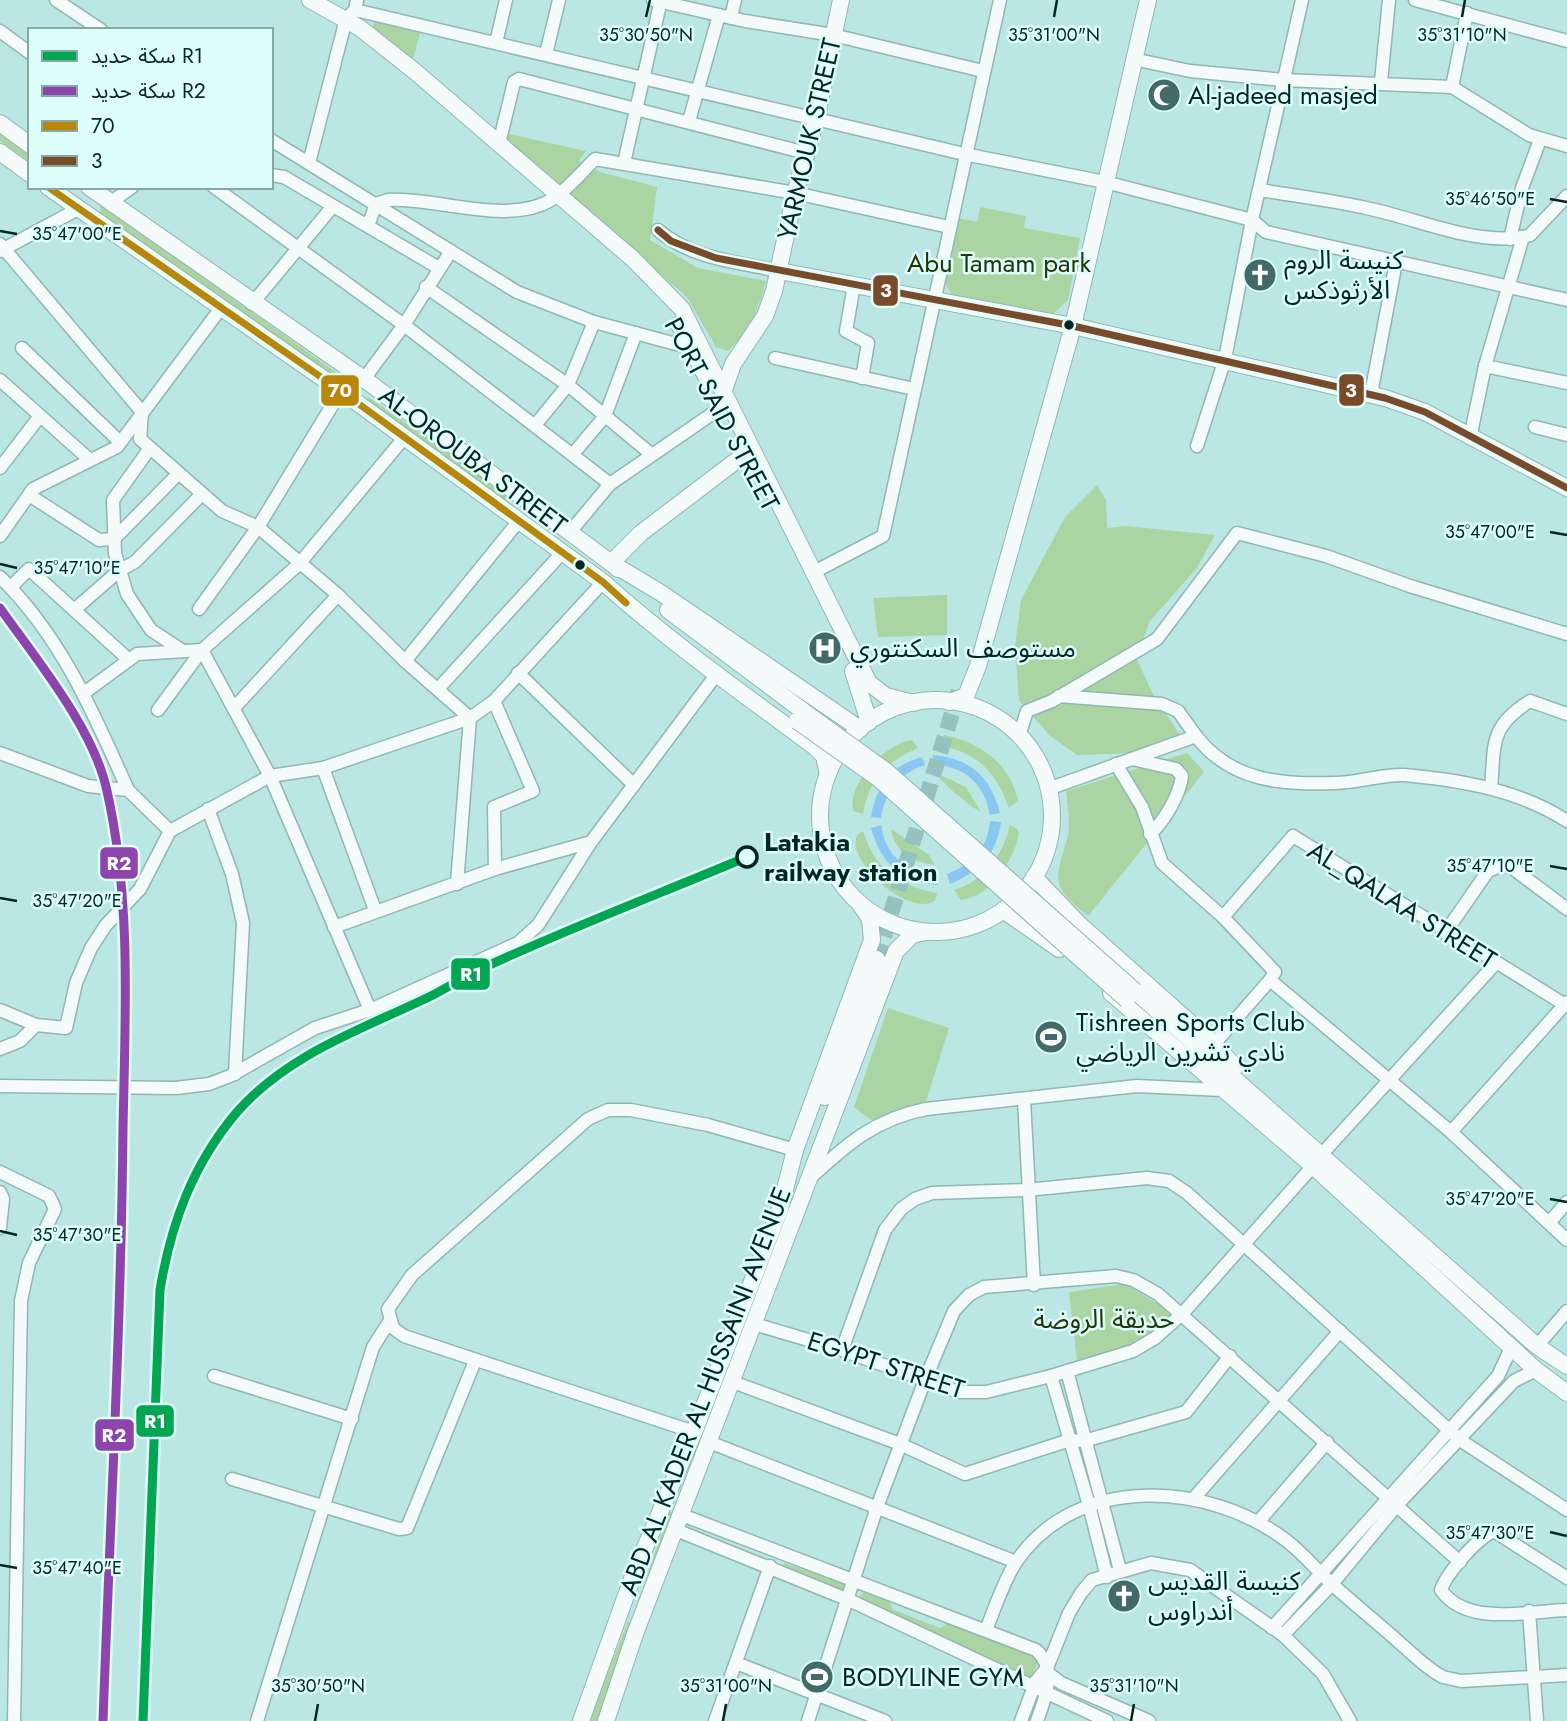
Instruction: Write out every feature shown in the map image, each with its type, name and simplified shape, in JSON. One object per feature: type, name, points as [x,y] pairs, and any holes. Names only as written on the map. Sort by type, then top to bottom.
[{"type":"main road","name":"PORT SAID STREET","points":[[310,0],[353,10],[409,66],[633,259],[677,320],[722,407],[859,683],[865,726]]},
{"type":"main road","name":"YARMOUK STREET","points":[[724,390],[733,364],[765,316],[779,271],[795,193],[816,120],[841,0]]},
{"type":"main road","points":[[633,259],[682,309],[869,683],[886,696],[913,703],[960,700],[971,689],[1073,326],[1148,0]]},
{"type":"main road","points":[[0,123],[28,144]]},
{"type":"main road","points":[[0,152],[28,173]]},
{"type":"main road","name":"AL-OROUBA STREET","points":[[51,189],[347,395],[561,554],[603,582],[716,675],[815,747],[824,756],[828,775]]},
{"type":"main road","points":[[80,211],[92,189]]},
{"type":"main road","name":"AL-OROUBA STREET","points":[[92,189],[252,304],[364,379],[611,563],[865,726]]},
{"type":"main road","points":[[779,271],[1073,326],[1371,394],[1425,412],[1567,488]]},
{"type":"main road","points":[[347,395],[364,379]]},
{"type":"main road","points":[[745,454],[641,533],[611,563],[879,779],[1131,996],[1258,1097]]},
{"type":"main road","points":[[961,684],[1008,528],[1028,479]]},
{"type":"main road","points":[[603,582],[649,609],[800,716]]},
{"type":"main road","points":[[913,703],[865,726],[836,758],[828,775],[821,806],[826,852],[840,881],[870,919],[872,940],[884,932],[891,935],[896,951],[912,935],[967,928],[1003,910],[1034,877],[1050,834],[1048,789],[1037,760],[1019,736],[982,710],[949,702]]},
{"type":"main road","points":[[1034,877],[1080,925],[1214,1044],[1317,1161],[1511,1348],[1567,1393]]},
{"type":"main road","points":[[860,904],[891,923],[926,932]]},
{"type":"main road","points":[[1003,910],[1036,930],[1222,1090],[1317,1161],[1537,1346],[1567,1366]]},
{"type":"main road","name":"ABD AL KADER AL HUSSAINI AVENUE","points":[[581,1721],[633,1576],[694,1432],[780,1209],[795,1150],[872,940]]},
{"type":"main road","name":"ABD AL KADER AL HUSSAINI AVENUE","points":[[606,1721],[643,1614],[896,951]]},
{"type":"main road","points":[[780,1209],[877,959]]},
{"type":"main road","points":[[1131,996],[1252,1114]]},
{"type":"main road","points":[[633,1576],[643,1584],[655,1584]]},
{"type":"main road","points":[[623,1604],[637,1606],[643,1614]]},
{"type":"street","points":[[56,0],[98,28]]},
{"type":"street","points":[[496,43],[506,0]]},
{"type":"street","points":[[546,54],[558,0]]},
{"type":"street","points":[[689,121],[725,17],[735,0]]},
{"type":"street","points":[[814,572],[883,536],[948,227],[1000,0]]},
{"type":"street","points":[[1197,446],[1225,359],[1252,220],[1302,0]]},
{"type":"street","points":[[1381,82],[1389,0]]},
{"type":"street","points":[[1415,0],[1460,7],[1567,41]]},
{"type":"street","points":[[624,163],[644,79],[658,1],[725,17],[833,36],[983,71]]},
{"type":"street","points":[[1452,87],[1460,7]]},
{"type":"street","points":[[309,163],[353,10],[816,120],[1105,183],[1252,220],[1266,232],[1567,300]]},
{"type":"street","points":[[0,31],[28,52]]},
{"type":"street","points":[[1133,59],[1190,71],[1284,80],[1452,87],[1540,140],[1567,146]]},
{"type":"street","points":[[499,144],[517,79],[806,153]]},
{"type":"street","points":[[1510,239],[1522,188],[1540,140]]},
{"type":"street","points":[[273,141],[517,292],[594,322],[691,348]]},
{"type":"street","points":[[376,204],[393,200],[459,208],[519,209],[536,206],[558,195],[595,159],[795,193],[948,227]]},
{"type":"street","points":[[273,176],[284,177],[439,268]]},
{"type":"street","points":[[110,203],[129,189]]},
{"type":"street","points":[[217,189],[536,424],[610,484]]},
{"type":"street","points":[[1260,190],[1365,207],[1462,232],[1510,239],[1530,235],[1567,196]]},
{"type":"street","points":[[368,226],[376,204]]},
{"type":"street","points":[[252,304],[334,206]]},
{"type":"street","points":[[80,211],[2,248],[142,412],[140,439],[222,511],[258,527],[338,595],[405,661],[470,718]]},
{"type":"street","points":[[659,230],[671,242],[693,251],[779,271]]},
{"type":"street","points":[[1470,438],[1485,366],[1523,237]]},
{"type":"street","points":[[364,379],[404,326],[426,287],[452,251]]},
{"type":"street","points":[[1371,394],[1396,262]]},
{"type":"street","points":[[854,285],[845,331],[868,343],[862,377]]},
{"type":"street","points":[[426,287],[568,385],[651,454]]},
{"type":"street","points":[[0,536],[33,489],[120,442],[221,308]]},
{"type":"street","points":[[536,424],[568,385],[594,322]]},
{"type":"street","points":[[573,454],[605,416],[636,334]]},
{"type":"street","points":[[22,348],[120,442]]},
{"type":"street","points":[[775,358],[914,389]]},
{"type":"street","points":[[1485,366],[1567,383]]},
{"type":"street","points":[[0,380],[90,460]]},
{"type":"street","points":[[200,609],[347,395]]},
{"type":"street","points":[[570,532],[610,484],[722,407]]},
{"type":"street","points":[[0,468],[40,416]]},
{"type":"street","points":[[1535,427],[1567,435]]},
{"type":"street","points":[[158,710],[202,650],[299,564],[404,438]]},
{"type":"street","points":[[150,448],[113,499],[114,539],[127,594],[151,630],[183,652]]},
{"type":"street","points":[[29,495],[99,540],[114,539],[178,474]]},
{"type":"street","points":[[74,610],[120,570],[135,562],[202,494]]},
{"type":"street","points":[[405,661],[518,522]]},
{"type":"street","points":[[1019,736],[1027,711],[1059,696],[1157,639],[1237,533],[1326,556],[1410,586],[1567,634]]},
{"type":"street","points":[[438,690],[561,554]]},
{"type":"street","points":[[10,587],[29,569],[129,660]]},
{"type":"street","points":[[0,577],[74,671],[128,790],[170,831]]},
{"type":"street","points":[[0,1010],[36,1025],[66,1028],[76,983],[91,948],[106,925],[140,889],[170,831],[270,776],[323,768],[470,718],[494,701],[603,582]]},
{"type":"street","points":[[234,708],[338,595]]},
{"type":"street","points":[[84,693],[137,654],[202,650]]},
{"type":"street","points":[[202,650],[270,776],[370,1010]]},
{"type":"street","points":[[518,673],[634,785]]},
{"type":"street","points":[[0,1086],[176,1088],[209,1084],[235,1074],[315,1028],[370,1010],[518,943],[538,925],[591,842],[716,675]]},
{"type":"street","points":[[1059,696],[1162,704],[1178,711],[1196,736],[1241,772],[1271,783],[1337,783],[1402,775],[1492,788],[1540,805],[1567,821]]},
{"type":"street","points":[[494,701],[534,791],[494,807],[495,869]]},
{"type":"street","points":[[1492,788],[1499,727],[1509,715],[1530,701],[1567,714]]},
{"type":"street","points":[[457,884],[470,718]]},
{"type":"street","points":[[1048,789],[1196,736]]},
{"type":"street","points":[[0,753],[88,786],[128,790]]},
{"type":"street","points":[[1130,759],[1176,769],[1182,776],[1181,785],[1162,820],[1150,834]]},
{"type":"street","points":[[1116,764],[1142,807],[1162,863],[1223,917],[1275,972],[1214,1044]]},
{"type":"street","points":[[323,768],[375,910]]},
{"type":"street","points":[[208,809],[232,874],[243,922],[235,1074]]},
{"type":"street","name":"AL_QALAA STREET","points":[[1223,917],[1293,836],[1495,964],[1566,1004]]},
{"type":"street","points":[[334,927],[495,869],[591,842]]},
{"type":"street","points":[[1445,933],[1488,871],[1500,866],[1511,867],[1567,909]]},
{"type":"street","name":"EGYPT STREET","points":[[754,1324],[842,1350],[958,1392],[979,1393],[1051,1376],[1140,1348],[1183,1313],[1495,964]]},
{"type":"street","points":[[1270,980],[1451,1132],[1567,1240]]},
{"type":"street","points":[[1451,1132],[1566,1004]]},
{"type":"street","points":[[0,1049],[20,1041],[36,1025]]},
{"type":"street","points":[[809,1179],[855,1139],[895,1115],[926,1109],[1137,1087],[1222,1090]]},
{"type":"street","points":[[1024,1100],[1034,1285]]},
{"type":"street","points":[[257,1721],[373,1346],[389,1322],[390,1303],[412,1275],[588,1119],[601,1112],[623,1109],[665,1116],[795,1150]]},
{"type":"street","points":[[0,1172],[49,1196],[55,1209],[29,1263],[21,1301],[14,1721]]},
{"type":"street","points":[[842,1350],[885,1230],[901,1209],[932,1193],[1027,1190],[1116,1179],[1162,1179],[1182,1188],[1460,1440],[1567,1510]]},
{"type":"street","points":[[0,1192],[3,1199],[0,1228]]},
{"type":"street","points":[[1549,1223],[1567,1202]]},
{"type":"street","points":[[808,1721],[877,1507],[925,1380],[951,1317],[969,1295],[984,1287],[1034,1285],[1116,1276],[1133,1280],[1158,1294],[1183,1313],[1460,1562]]},
{"type":"street","points":[[1537,1346],[1567,1311]]},
{"type":"street","points":[[389,1322],[404,1336],[694,1432]]},
{"type":"street","points":[[1194,1498],[1340,1331]]},
{"type":"street","points":[[1277,1631],[1332,1584],[1393,1500],[1498,1376],[1511,1348]]},
{"type":"street","points":[[733,1382],[900,1444],[965,1474],[1070,1440],[1084,1441],[1186,1412],[1230,1356]]},
{"type":"street","points":[[232,1479],[399,1529],[409,1525],[475,1361]]},
{"type":"street","points":[[1277,1631],[1320,1572],[1393,1500],[1460,1440],[1514,1381],[1536,1370]]},
{"type":"street","points":[[1067,1371],[1084,1441],[1104,1500],[1120,1570]]},
{"type":"street","points":[[214,1376],[352,1419]]},
{"type":"street","points":[[1051,1376],[1089,1504],[1107,1577]]},
{"type":"street","points":[[709,1442],[1017,1562]]},
{"type":"street","points":[[1259,1521],[1326,1442]]},
{"type":"street","points":[[986,1630],[1017,1562],[1050,1529],[1089,1504],[1164,1494],[1216,1503],[1236,1514],[1259,1521],[1289,1542],[1332,1584],[1443,1677],[1461,1681],[1567,1675]]},
{"type":"street","points":[[679,1523],[1107,1721]]},
{"type":"street","points":[[679,1523],[854,1580],[1038,1651],[1047,1671],[1047,1694],[1037,1721]]},
{"type":"street","points":[[1567,1578],[1494,1531],[1460,1562],[1444,1581],[1441,1590],[1446,1597],[1474,1614],[1567,1610]]},
{"type":"street","points":[[1021,1721],[1034,1686],[1047,1671],[1069,1613],[1081,1593],[1092,1580],[1150,1563],[1190,1570],[1277,1631],[1323,1674],[1350,1721]]},
{"type":"street","points":[[715,1721],[770,1566]]},
{"type":"street","points":[[1529,1611],[1536,1676],[1537,1721]]},
{"type":"street","points":[[736,1663],[886,1721]]},
{"type":"street","points":[[1047,1671],[1061,1683],[1149,1721]]},
{"type":"green space","points":[[375,22],[420,33],[412,63],[372,27]]},
{"type":"green space","points":[[0,130],[28,151],[28,161],[0,141]]},
{"type":"green space","points":[[505,133],[586,151],[579,161],[600,172],[657,187],[650,240],[698,268],[766,281],[752,319],[736,343],[728,351],[716,347],[687,297],[503,141]]},
{"type":"green space","points":[[101,204],[351,383],[349,391],[100,213]]},
{"type":"green space","name":"Abu Tamam park","points":[[980,207],[1026,216],[1024,228],[1080,238],[1068,300],[1051,316],[953,297],[945,283],[957,218],[977,222]]},
{"type":"green space","points":[[368,397],[510,495],[510,502],[507,503],[366,400]]},
{"type":"green space","points":[[1097,485],[1106,500],[1107,528],[1125,526],[1215,535],[1197,568],[1150,621],[1136,658],[1153,694],[1184,741],[1138,753],[1077,755],[1049,735],[1019,700],[1015,647],[1021,600],[1065,517]]},
{"type":"green space","points":[[947,595],[947,635],[878,637],[873,598]]},
{"type":"green space","points":[[944,735],[969,743],[991,756],[1008,775],[1018,800],[1009,808],[998,783],[982,764],[962,752],[935,745]]},
{"type":"green space","points":[[912,740],[918,748],[897,759],[881,773],[870,791],[863,814],[853,811],[856,789],[870,766],[891,748]]},
{"type":"green space","points":[[1187,753],[1204,772],[1088,916],[1066,896],[1059,880],[1069,830],[1066,791]]},
{"type":"green space","points":[[936,773],[966,787],[981,812],[944,783]]},
{"type":"green space","points":[[1010,825],[1017,829],[1019,834],[1006,866],[982,892],[961,900],[954,890],[975,880],[991,866],[1007,837]]},
{"type":"green space","points":[[891,829],[929,855],[935,865],[906,855],[896,844]]},
{"type":"green space","points":[[863,831],[874,856],[890,874],[911,886],[937,893],[935,901],[924,904],[911,902],[882,885],[861,860],[856,847],[857,835]]},
{"type":"green space","points":[[888,1008],[949,1028],[923,1111],[872,1121],[854,1107]]},
{"type":"green space","name":"حديقة الروضة","points":[[1125,1284],[1173,1313],[1142,1341],[1077,1361],[1069,1292]]},
{"type":"green space","points":[[669,1512],[678,1512],[649,1579],[647,1576]]},
{"type":"green space","points":[[784,1563],[848,1585],[848,1594],[791,1569],[781,1569]]},
{"type":"green space","points":[[864,1591],[890,1601],[892,1609],[940,1628],[948,1623],[1033,1656],[1038,1663],[1031,1678],[1025,1679],[996,1666],[995,1660],[960,1645],[954,1648],[857,1600]]},
{"type":"green space","points":[[628,1621],[630,1623],[599,1721],[589,1721]]},
{"type":"water","points":[[933,755],[958,760],[977,772],[991,789],[1000,813],[990,815],[978,785],[955,769],[933,765]]},
{"type":"water","points":[[922,757],[925,765],[901,778],[890,792],[881,818],[871,817],[877,796],[887,779],[902,766]]},
{"type":"water","points":[[990,821],[1001,822],[991,853],[978,868],[950,884],[947,874],[964,866],[977,854],[986,839]]},
{"type":"water","points":[[881,825],[893,855],[917,871],[938,875],[938,885],[913,880],[894,869],[880,851],[871,828]]},
{"type":"tunnel","points":[[877,959],[961,684]]},
{"type":"rail line","name":"R2","points":[[0,608],[62,695],[90,743],[100,767],[115,833],[124,917],[122,1203],[103,1721]]},
{"type":"rail line","name":"R1","points":[[143,1721],[160,1290],[170,1241],[186,1195],[208,1152],[237,1112],[257,1091],[303,1058],[328,1044],[515,953],[747,857]]},
{"type":"transit line","name":"70","points":[[51,189],[341,391],[603,582],[626,603]]},
{"type":"transit line","name":"3","points":[[658,230],[671,241],[716,258],[1073,326],[1385,398],[1425,412],[1567,488]]},
{"type":"place","name":"Al-jadeed masjed","points":[[1164,95]]},
{"type":"place","name":"كنيسة الروم الأرثوذكس","points":[[1260,275]]},
{"type":"place","name":"مستوصف السكنتوري","points":[[825,648]]},
{"type":"place","name":"Latakia railway station","points":[[747,857]]},
{"type":"place","name":"Tishreen Sports Club نادي تشرين الرياضي","points":[[1051,1037]]},
{"type":"place","name":"كنيسة القديس أندراوس","points":[[1124,1596]]},
{"type":"place","name":"BODYLINE GYM","points":[[817,1677]]}]
